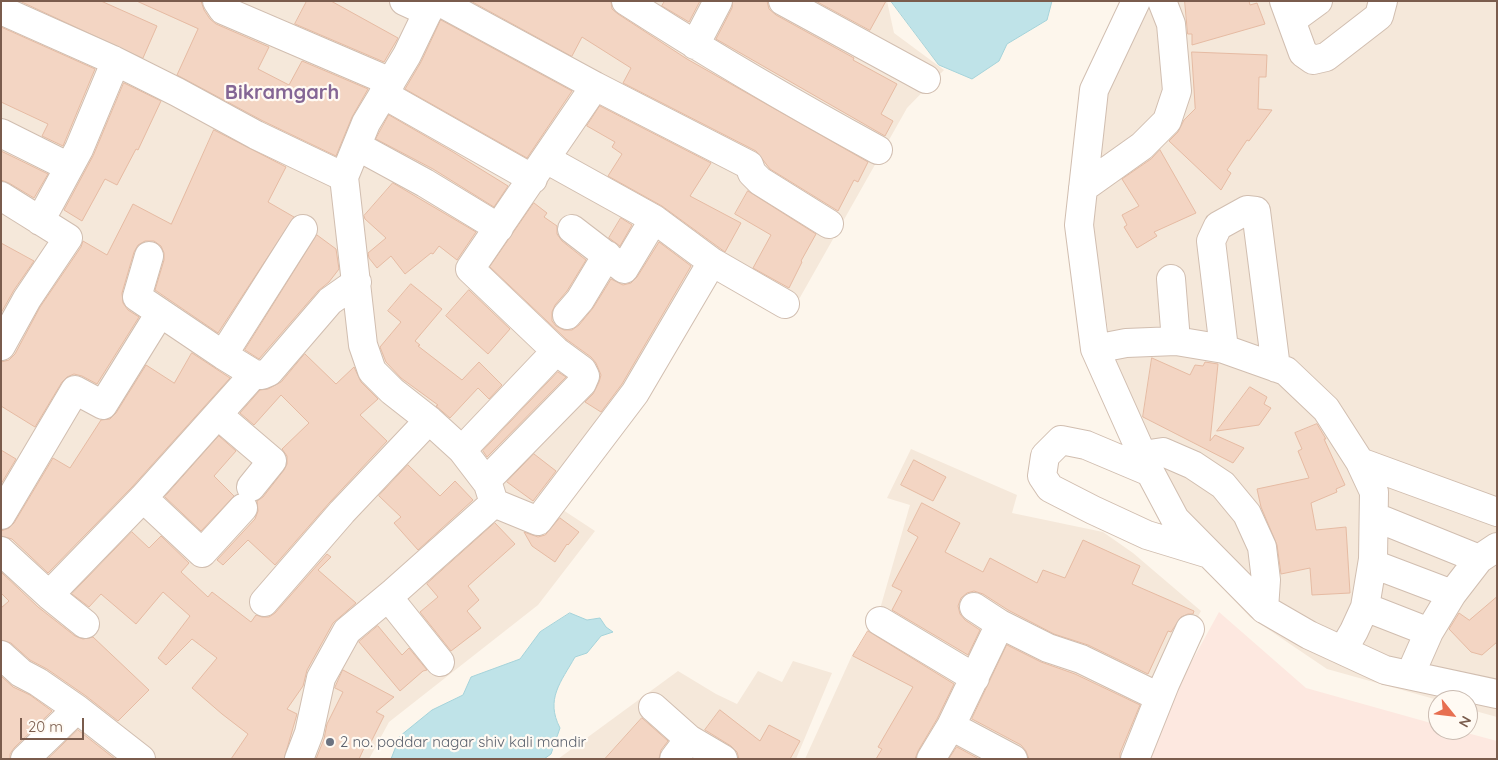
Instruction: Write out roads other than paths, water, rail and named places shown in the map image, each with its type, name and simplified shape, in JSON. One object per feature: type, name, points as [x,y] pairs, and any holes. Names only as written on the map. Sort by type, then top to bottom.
[{"type":"street","points":[[217,1],[223,10],[387,88],[540,169],[654,219],[712,262],[785,304]]},
{"type":"street","points":[[626,1],[695,45],[878,150]]},
{"type":"street","points":[[695,45],[718,1]]},
{"type":"street","points":[[783,1],[926,79]]},
{"type":"street","points":[[1136,1],[1094,90],[1079,226],[1095,349],[1175,520],[1264,609],[1309,635],[1385,670],[1497,694]]},
{"type":"street","points":[[1083,188],[1142,146],[1167,121],[1177,91],[1171,24],[1162,1]]},
{"type":"street","points":[[1318,1],[1288,11],[1303,53],[1314,60],[1326,57],[1379,16],[1383,1]]},
{"type":"street","points":[[712,262],[635,393],[538,521],[490,492],[462,450],[429,420],[392,391],[372,371],[363,345],[344,177],[366,123],[407,55],[426,4],[595,86],[749,164],[752,173],[760,181],[828,224]]},
{"type":"street","points":[[1,10],[113,60],[256,135],[344,177]]},
{"type":"street","points":[[40,221],[79,149],[112,70],[113,60]]},
{"type":"street","points":[[299,759],[309,733],[321,678],[347,631],[388,597],[490,492],[582,383],[584,376],[582,370],[556,350],[470,269],[595,86]]},
{"type":"street","points":[[1,133],[69,167]]},
{"type":"street","points":[[357,146],[425,183],[498,228]]},
{"type":"street","points":[[1,196],[68,238],[27,299],[1,346]]},
{"type":"street","points":[[1224,349],[1211,241],[1218,226],[1246,210],[1256,211],[1276,368]]},
{"type":"street","points":[[572,229],[624,269],[654,219]]},
{"type":"street","points":[[223,355],[303,229]]},
{"type":"street","points":[[568,316],[607,255]]},
{"type":"street","points":[[150,256],[137,297],[254,374],[262,375],[269,372],[330,302],[357,282]]},
{"type":"street","points":[[1172,279],[1176,341]]},
{"type":"street","points":[[1,515],[75,390],[102,405],[160,313]]},
{"type":"street","points":[[1095,349],[1126,343],[1176,341],[1224,349],[1286,372],[1326,409],[1360,462],[1374,492],[1373,564],[1365,607],[1343,650]]},
{"type":"street","points":[[462,450],[556,350]]},
{"type":"street","points":[[49,595],[143,498],[254,374]]},
{"type":"street","points":[[143,498],[202,553],[247,498],[272,461],[218,415]]},
{"type":"street","points":[[264,602],[342,512],[429,420]]},
{"type":"street","points":[[1147,463],[1086,445],[1061,440],[1044,456],[1042,476],[1050,488],[1146,535],[1208,554]]},
{"type":"street","points":[[1147,463],[1163,452],[1193,465],[1223,485],[1247,514],[1262,547],[1266,580],[1264,609]]},
{"type":"street","points":[[1360,462],[1497,512]]},
{"type":"street","points":[[1375,517],[1488,553],[1452,594],[1430,632],[1410,675]]},
{"type":"street","points":[[1,552],[85,624]]},
{"type":"street","points":[[1373,564],[1452,594]]},
{"type":"street","points":[[388,597],[440,662]]},
{"type":"street","points":[[974,607],[1000,624],[1048,648],[1081,659],[1159,697]]},
{"type":"street","points":[[1365,607],[1430,632]]},
{"type":"street","points":[[880,621],[975,678]]},
{"type":"street","points":[[931,759],[952,726],[1000,624]]},
{"type":"street","points":[[1136,759],[1159,697],[1190,629]]},
{"type":"street","points":[[1,655],[21,673],[46,687],[77,709],[141,759]]},
{"type":"street","points":[[653,707],[682,749],[723,759]]},
{"type":"street","points":[[25,759],[77,709]]},
{"type":"street","points":[[952,726],[1013,759]]},
{"type":"water","points":[[891,1],[1052,1],[1047,20],[1007,44],[999,61],[972,79],[939,65]]},
{"type":"water","points":[[570,613],[587,620],[600,618],[606,627],[613,632],[601,636],[587,653],[575,657],[560,683],[554,699],[554,708],[560,728],[551,754],[544,759],[391,759],[400,736],[432,710],[463,695],[471,677],[520,659],[540,632]]},
{"type":"place","name":"2 no. poddar nagar shiv kali mandir","points":[[330,742]]},
{"type":"district","name":"Bikramgarh","points":[[282,93]]}]
